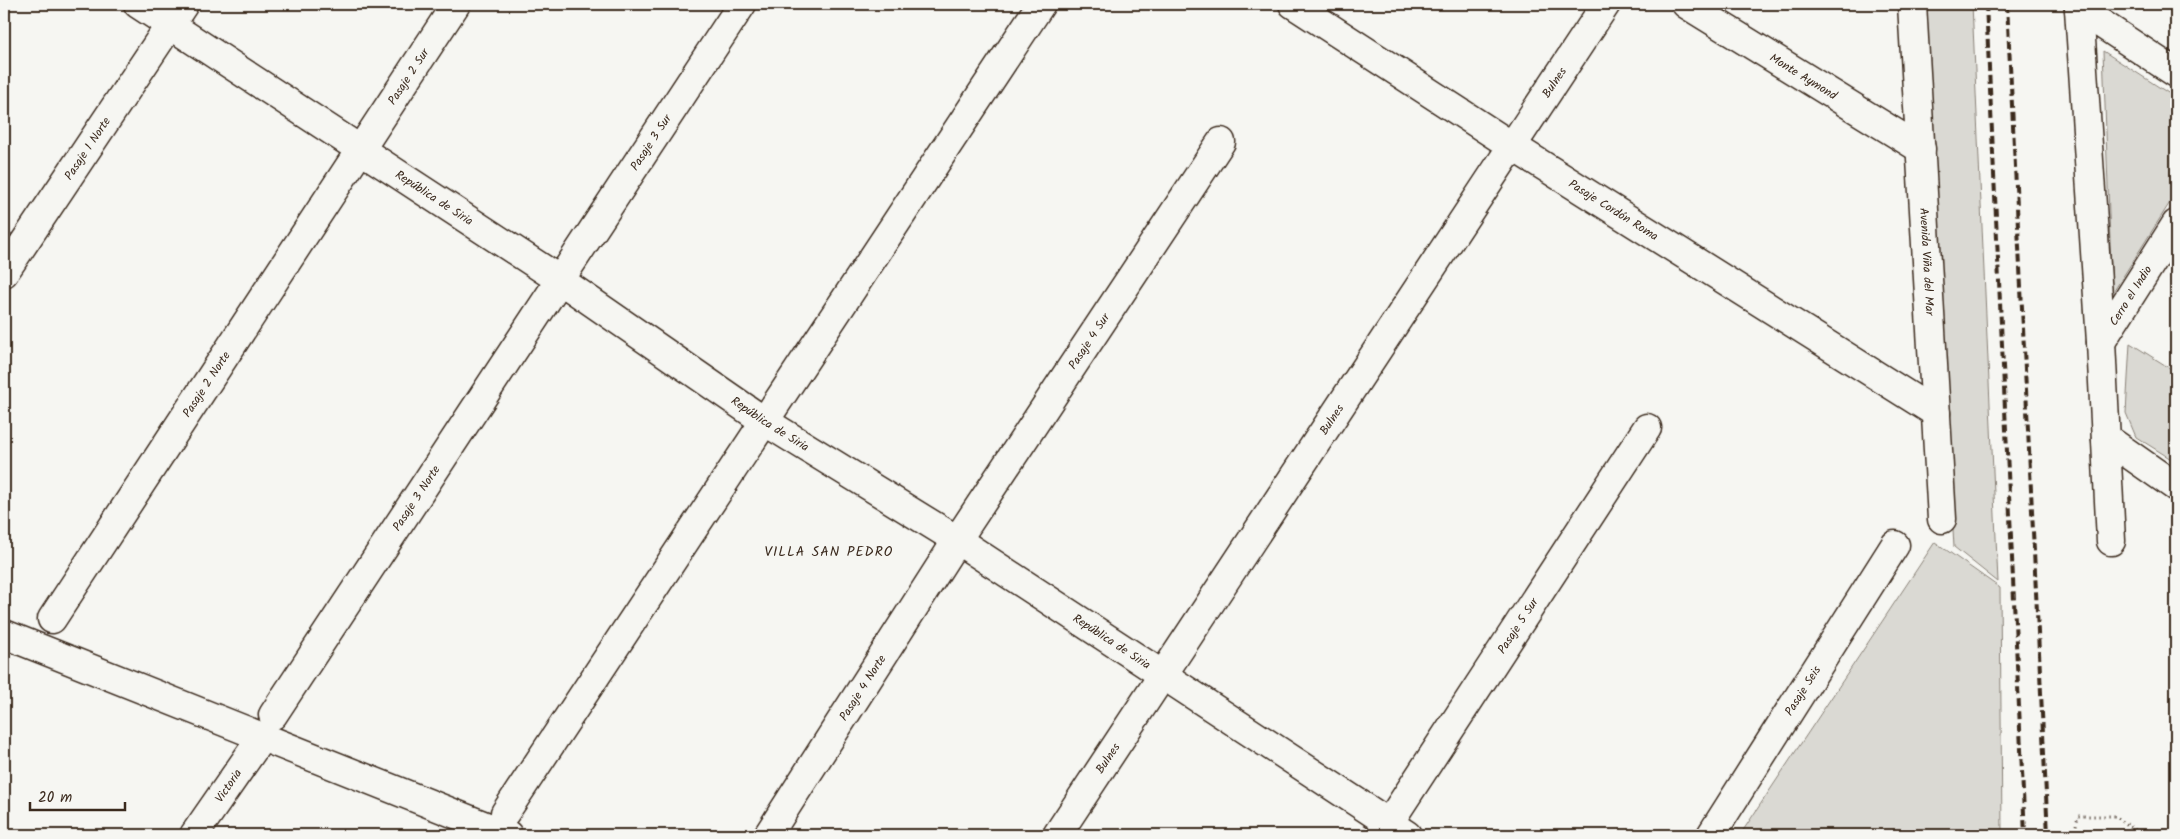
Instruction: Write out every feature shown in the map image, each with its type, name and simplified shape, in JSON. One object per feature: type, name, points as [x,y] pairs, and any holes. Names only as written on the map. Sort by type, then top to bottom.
[{"type":"street","name":"República de Siria","points":[[138,4],[177,14],[361,150],[560,280],[764,421],[957,540],[1163,675],[1392,831]]},
{"type":"street","name":"Pasaje 2 Sur","points":[[361,150],[456,4]]},
{"type":"street","name":"Pasaje 3 Sur","points":[[560,280],[742,4]]},
{"type":"street","points":[[4,634],[267,726],[506,824],[764,421],[1041,4]]},
{"type":"street","name":"Pasaje Cordón Roma","points":[[1293,4],[1512,146],[1936,413]]},
{"type":"street","name":"Bulnes","points":[[1058,835],[1606,4]]},
{"type":"street","name":"Monte Aymond","points":[[1686,4],[1921,149]]},
{"type":"street","name":"Avenida Viña del Mar","points":[[1912,4],[1942,519]]},
{"type":"street","points":[[2079,6],[2176,73]]},
{"type":"street","points":[[2079,6],[2101,342],[2111,541]]},
{"type":"street","name":"Pasaje 1 Norte","points":[[4,273],[177,14]]},
{"type":"street","name":"Pasaje 4 Sur","points":[[957,540],[1221,142]]},
{"type":"street","name":"Pasaje 2 Norte","points":[[52,619],[361,150]]},
{"type":"street","name":"Cerro el Indio","points":[[2101,342],[2176,224]]},
{"type":"street","name":"Pasaje 3 Norte","points":[[267,726],[560,280]]},
{"type":"street","name":"Pasaje 5 Sur","points":[[1392,831],[1648,428]]},
{"type":"street","points":[[2106,438],[2176,487]]},
{"type":"street","name":"Pasaje 4 Norte","points":[[768,835],[957,540]]},
{"type":"street","name":"Pasaje Seis","points":[[1711,835],[1895,545]]},
{"type":"street","name":"Victoria","points":[[194,835],[267,726]]},
{"type":"path","points":[[2074,835],[2078,816],[2115,816],[2142,835]]},
{"type":"shaded area","points":[[1923,4],[1972,4],[1998,582],[1954,547]]},
{"type":"shaded area","points":[[2103,51],[2176,98],[2176,193],[2112,294]]},
{"type":"shaded area","points":[[2130,343],[2176,372],[2176,462],[2136,437],[2126,413]]},
{"type":"shaded area","points":[[1935,542],[2000,588],[2002,835],[1740,835]]},
{"type":"railway","points":[[1986,4],[2025,835]]},
{"type":"railway","points":[[2007,4],[2048,835]]},
{"type":"district","name":"VILLA SAN PEDRO","points":[[829,551]]}]
